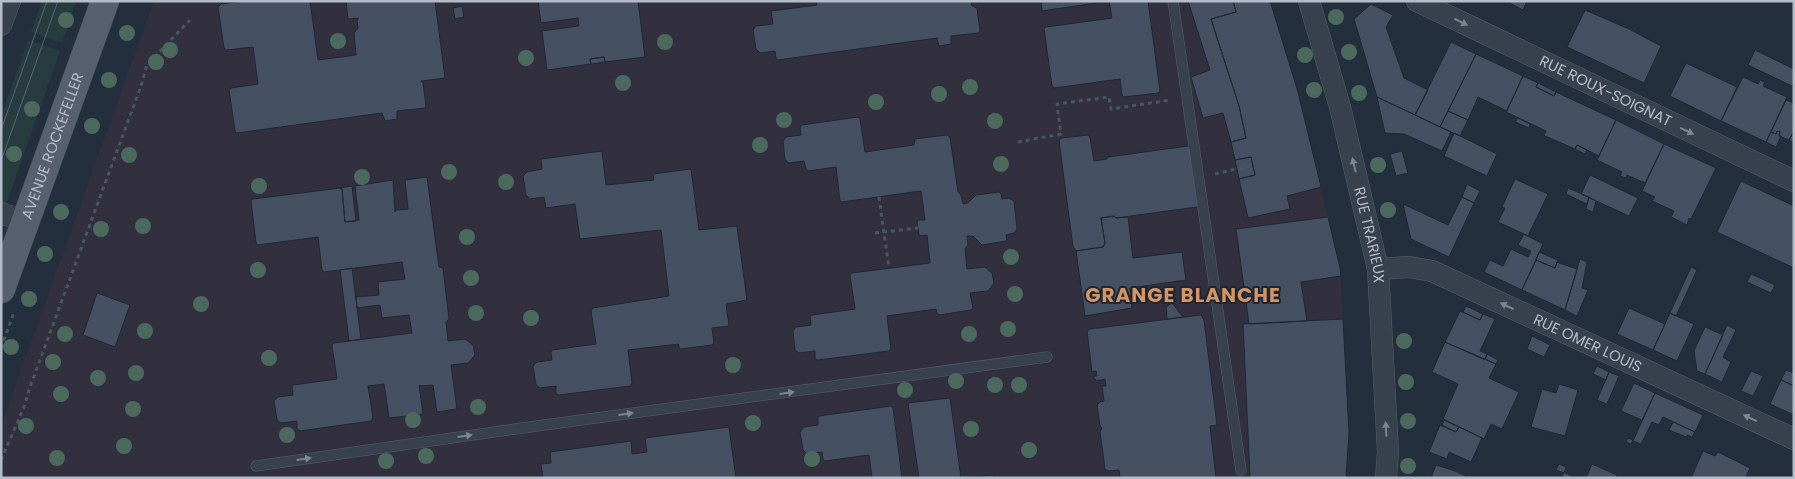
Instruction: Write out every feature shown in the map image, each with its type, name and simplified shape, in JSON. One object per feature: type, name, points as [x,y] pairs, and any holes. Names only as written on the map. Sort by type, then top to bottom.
[{"type":"main road","name":"AVENUE ROCKEFELLER","points":[[2,283],[14,217],[105,1]]},
{"type":"street","points":[[1,25],[10,1]]},
{"type":"street","name":"RUE TRARIEUX","points":[[1308,1],[1340,107],[1378,269],[1388,452],[1386,478]]},
{"type":"street","name":"RUE ROUX-SOIGNAT","points":[[1417,1],[1794,181]]},
{"type":"street","name":"RUE OMER LOUIS","points":[[1378,269],[1409,267],[1432,272],[1794,439]]},
{"type":"lane","points":[[1173,1],[1241,470]]},
{"type":"lane","points":[[256,466],[1047,357]]},
{"type":"path","points":[[1,460],[24,407],[147,65],[190,20]]},
{"type":"path","points":[[1018,142],[1061,134],[1057,104],[1109,97],[1111,109],[1187,98]]},
{"type":"path","points":[[1199,177],[1253,165]]},
{"type":"path","points":[[880,197],[889,268]]},
{"type":"path","points":[[875,233],[918,228]]},
{"type":"shaded area","points":[[154,1],[1270,1],[1298,92],[1340,268],[1349,433],[1346,478],[1,478],[1,426]]},
{"type":"green space","points":[[42,1],[76,1],[62,43],[31,32]]},
{"type":"green space","points":[[28,40],[60,51],[6,205],[1,203],[1,116]]},
{"type":"building","points":[[244,1],[310,1],[318,60],[356,55],[354,33],[358,28],[357,20],[359,18],[348,19],[346,1],[435,1],[445,78],[421,81],[423,83],[425,108],[397,111],[397,119],[385,121],[382,113],[237,133],[235,131],[229,90],[231,88],[258,84],[253,47],[226,50],[224,48],[218,7],[221,4]]},
{"type":"building","points":[[538,1],[638,1],[645,57],[605,62],[604,57],[590,59],[591,64],[547,70],[542,31],[579,26],[578,18],[541,23]]},
{"type":"building","points":[[816,1],[971,1],[972,6],[977,8],[980,31],[978,33],[951,36],[951,44],[939,46],[937,38],[778,60],[775,51],[760,53],[756,49],[753,30],[756,26],[773,24],[771,11],[817,5]]},
{"type":"building","points":[[1041,1],[1109,1],[1042,11]]},
{"type":"building","points":[[1109,1],[1148,1],[1160,91],[1158,93],[1124,97],[1122,95],[1120,79],[1054,88],[1052,86],[1044,29],[1046,27],[1112,18]]},
{"type":"building","points":[[1188,1],[1233,1],[1236,12],[1211,19],[1239,106],[1246,138],[1231,142],[1223,113],[1203,118],[1191,77],[1210,70]]},
{"type":"building","points":[[1233,1],[1270,1],[1298,92],[1321,187],[1287,196],[1290,209],[1248,218],[1239,179],[1255,175],[1251,157],[1235,160],[1231,142],[1246,138],[1239,106],[1211,19],[1236,12]]},
{"type":"building","points":[[1506,1],[1527,1],[1523,10]]},
{"type":"building","points":[[1371,4],[1393,15],[1386,27],[1404,78],[1428,90],[1415,115],[1377,97],[1354,19]]},
{"type":"building","points":[[462,6],[464,17],[455,19],[453,8]]},
{"type":"building","points":[[1585,10],[1629,29],[1661,46],[1644,83],[1567,47]]},
{"type":"building","points":[[1451,42],[1476,54],[1440,127],[1415,115]]},
{"type":"building","points":[[1755,50],[1794,69],[1794,82],[1792,86],[1748,65]]},
{"type":"building","points":[[1476,54],[1523,76],[1507,111],[1478,97],[1468,120],[1448,111]]},
{"type":"building","points":[[604,57],[605,62],[591,64],[590,59]]},
{"type":"building","points":[[1686,63],[1737,87],[1721,121],[1670,96]]},
{"type":"building","points":[[1523,76],[1538,83],[1536,87],[1554,96],[1556,92],[1616,120],[1599,156],[1577,145],[1575,149],[1545,136],[1546,131],[1506,112]]},
{"type":"building","points":[[1743,77],[1758,84],[1760,80],[1765,82],[1763,86],[1787,97],[1766,142],[1721,121]]},
{"type":"building","points":[[1538,83],[1556,92],[1554,96],[1536,87]]},
{"type":"building","points":[[1377,97],[1451,132],[1442,151],[1404,134],[1385,133]]},
{"type":"building","points":[[1786,100],[1794,103],[1794,131],[1789,140],[1779,136],[1780,132],[1777,131],[1776,134],[1771,132]]},
{"type":"building","points":[[1448,111],[1468,120],[1460,136],[1440,127]]},
{"type":"building","points":[[858,117],[860,119],[865,152],[914,145],[915,139],[947,135],[950,137],[958,192],[961,195],[963,204],[968,203],[976,195],[999,192],[1002,199],[1009,198],[1014,201],[1017,229],[1014,233],[1006,235],[1006,241],[982,245],[973,236],[967,236],[968,245],[965,249],[967,269],[985,267],[992,273],[994,283],[988,291],[970,293],[973,308],[971,310],[939,315],[936,309],[887,316],[891,349],[889,351],[818,360],[815,359],[815,351],[799,353],[795,350],[793,331],[796,327],[811,325],[810,317],[812,315],[855,309],[850,275],[852,273],[930,263],[927,235],[919,235],[917,222],[918,220],[925,220],[921,191],[842,202],[840,201],[836,167],[808,171],[804,161],[789,163],[785,160],[783,141],[786,137],[801,135],[800,127],[802,125]]},
{"type":"building","points":[[1518,118],[1530,124],[1529,128],[1515,122]]},
{"type":"building","points":[[1616,120],[1664,144],[1645,183],[1627,175],[1626,178],[1620,176],[1622,172],[1597,160]]},
{"type":"building","points":[[1777,131],[1780,132],[1779,136],[1781,136],[1776,147],[1766,142],[1771,132],[1776,134]]},
{"type":"building","points":[[1794,131],[1794,143],[1789,140]]},
{"type":"building","points":[[1454,133],[1497,154],[1487,176],[1444,156]]},
{"type":"building","points":[[1088,135],[1094,161],[1107,159],[1108,157],[1188,146],[1190,148],[1198,206],[1116,218],[1114,216],[1101,218],[1105,243],[1103,247],[1076,251],[1073,247],[1059,141],[1061,138]]},
{"type":"building","points":[[1664,144],[1716,168],[1687,225],[1671,217],[1674,211],[1652,201],[1655,197],[1642,191]]},
{"type":"building","points":[[1577,145],[1587,150],[1585,154],[1575,149]]},
{"type":"building","points":[[602,151],[606,185],[654,180],[653,174],[691,169],[699,230],[737,226],[747,300],[726,304],[729,326],[712,328],[714,343],[712,345],[680,349],[678,344],[628,350],[632,383],[630,386],[559,395],[556,394],[556,386],[540,388],[536,385],[533,366],[537,362],[552,360],[552,350],[596,344],[591,311],[593,308],[669,296],[661,230],[580,239],[575,204],[546,208],[544,197],[530,199],[526,195],[523,176],[527,172],[542,169],[541,159]]},
{"type":"building","points":[[1402,151],[1408,173],[1396,176],[1390,154]]},
{"type":"building","points":[[1251,157],[1255,175],[1239,179],[1235,160]]},
{"type":"building","points":[[1590,175],[1638,198],[1629,216],[1581,194]]},
{"type":"building","points":[[427,177],[439,267],[443,268],[449,319],[446,322],[448,341],[465,339],[473,345],[475,355],[468,363],[451,365],[457,409],[437,412],[433,385],[419,385],[423,414],[389,418],[384,384],[368,386],[373,418],[371,421],[300,431],[297,429],[297,421],[281,423],[277,420],[274,401],[278,397],[293,395],[293,385],[337,379],[332,345],[334,343],[412,333],[409,315],[382,318],[380,305],[357,308],[356,297],[379,295],[378,282],[405,279],[402,262],[324,272],[322,270],[318,237],[258,245],[256,243],[251,201],[253,199],[340,188],[342,189],[345,222],[359,220],[355,186],[393,180],[395,212],[396,210],[408,209],[405,180]]},
{"type":"building","points":[[1515,179],[1548,194],[1528,236],[1498,222],[1505,208],[1502,207]]},
{"type":"building","points":[[1741,181],[1794,206],[1794,268],[1717,232]]},
{"type":"building","points":[[1467,184],[1480,191],[1474,203],[1462,197]]},
{"type":"building","points":[[352,186],[356,221],[345,222],[342,189],[340,188]]},
{"type":"building","points":[[1568,188],[1589,197],[1587,204],[1566,194]]},
{"type":"building","points":[[1462,197],[1474,203],[1449,257],[1411,239],[1403,204],[1448,225]]},
{"type":"building","points":[[1589,197],[1596,201],[1593,212],[1586,209]]},
{"type":"building","points":[[1114,216],[1116,218],[1128,217],[1133,258],[1182,252],[1186,280],[1130,288],[1132,308],[1085,316],[1076,251],[1103,247],[1105,243],[1101,218]]},
{"type":"building","points":[[1328,217],[1341,276],[1301,282],[1307,321],[1249,324],[1236,229]]},
{"type":"building","points":[[1524,234],[1543,244],[1522,290],[1484,272],[1490,260],[1503,266],[1511,249],[1528,257],[1531,251],[1518,245]]},
{"type":"building","points":[[1539,252],[1558,260],[1555,268],[1536,260]]},
{"type":"building","points":[[1580,259],[1587,262],[1582,288],[1588,290],[1577,316],[1565,310]]},
{"type":"building","points":[[1536,260],[1555,268],[1557,262],[1577,269],[1565,310],[1522,290]]},
{"type":"building","points":[[1691,267],[1697,270],[1676,316],[1670,313]]},
{"type":"building","points":[[352,268],[361,339],[349,341],[340,270]]},
{"type":"building","points":[[1751,274],[1775,285],[1771,293],[1747,282]]},
{"type":"building","points":[[97,293],[130,305],[115,347],[83,335]]},
{"type":"building","points":[[1172,303],[1183,317],[1167,319],[1166,307]]},
{"type":"building","points":[[1466,306],[1483,314],[1480,320],[1463,312]]},
{"type":"building","points":[[1629,308],[1665,324],[1653,350],[1617,334]]},
{"type":"building","points":[[1460,311],[1480,320],[1483,314],[1495,319],[1480,351],[1487,354],[1485,360],[1445,342]]},
{"type":"building","points":[[1670,313],[1694,324],[1677,361],[1653,350]]},
{"type":"building","points":[[1201,315],[1204,320],[1217,425],[1210,426],[1216,478],[1120,478],[1119,470],[1108,471],[1105,469],[1100,432],[1102,428],[1100,426],[1097,405],[1104,401],[1102,386],[1106,386],[1105,379],[1096,381],[1093,376],[1097,376],[1096,371],[1092,372],[1087,331],[1090,329]]},
{"type":"building","points":[[1343,319],[1349,433],[1346,478],[1233,478],[1250,477],[1243,324]]},
{"type":"building","points":[[1727,325],[1736,330],[1723,357],[1731,362],[1722,382],[1705,374]]},
{"type":"building","points":[[1705,327],[1723,335],[1705,374],[1697,371],[1694,351]]},
{"type":"building","points":[[1532,336],[1550,345],[1544,357],[1527,349]]},
{"type":"building","points":[[1445,342],[1496,364],[1489,378],[1519,392],[1502,429],[1491,424],[1484,439],[1443,419],[1458,384],[1432,372]]},
{"type":"building","points":[[1487,354],[1498,360],[1496,364],[1485,359]]},
{"type":"building","points":[[1597,366],[1609,372],[1606,380],[1593,374]]},
{"type":"building","points":[[1786,370],[1794,373],[1794,386],[1781,380]]},
{"type":"building","points":[[1751,371],[1763,376],[1753,396],[1741,391]]},
{"type":"building","points":[[1609,372],[1619,376],[1607,404],[1597,400]]},
{"type":"building","points":[[1781,380],[1794,386],[1794,415],[1770,404]]},
{"type":"building","points":[[1634,383],[1655,393],[1642,420],[1621,411]]},
{"type":"building","points":[[1559,384],[1578,390],[1565,436],[1531,427],[1542,389],[1556,393]]},
{"type":"building","points":[[1655,393],[1703,415],[1695,432],[1663,417],[1659,425],[1652,422],[1641,444],[1633,441]]},
{"type":"building","points":[[950,398],[961,478],[919,478],[908,403]]},
{"type":"building","points":[[891,406],[893,408],[902,478],[872,478],[869,455],[825,461],[822,452],[807,454],[803,450],[800,432],[804,427],[818,425],[819,416]]},
{"type":"building","points":[[1444,420],[1459,427],[1456,432],[1442,425]]},
{"type":"building","points":[[1673,422],[1695,432],[1692,437],[1687,435],[1686,437],[1669,430]]},
{"type":"building","points":[[1440,425],[1456,432],[1459,427],[1482,438],[1471,462],[1449,452],[1447,459],[1429,452]]},
{"type":"building","points":[[729,427],[736,478],[543,478],[541,464],[551,463],[550,452],[631,441],[632,454],[647,452],[645,438]]},
{"type":"building","points":[[1628,438],[1633,440],[1631,444],[1626,442]]},
{"type":"building","points":[[1703,451],[1715,456],[1718,452],[1750,468],[1745,478],[1691,478]]},
{"type":"building","points":[[1559,464],[1566,467],[1564,473],[1556,470]]},
{"type":"building","points":[[1592,464],[1617,475],[1616,478],[1586,478]]},
{"type":"building","points":[[1436,465],[1455,471],[1470,478],[1431,478]]},
{"type":"building","points":[[1564,472],[1575,478],[1562,478]]},
{"type":"building","points":[[993,475],[995,478],[968,478]]},
{"type":"tram line","points":[[1,130],[47,1]]},
{"type":"tram line","points":[[1,161],[58,1]]},
{"type":"district","name":"GRANGE BLANCHE","points":[[1183,295]]}]
